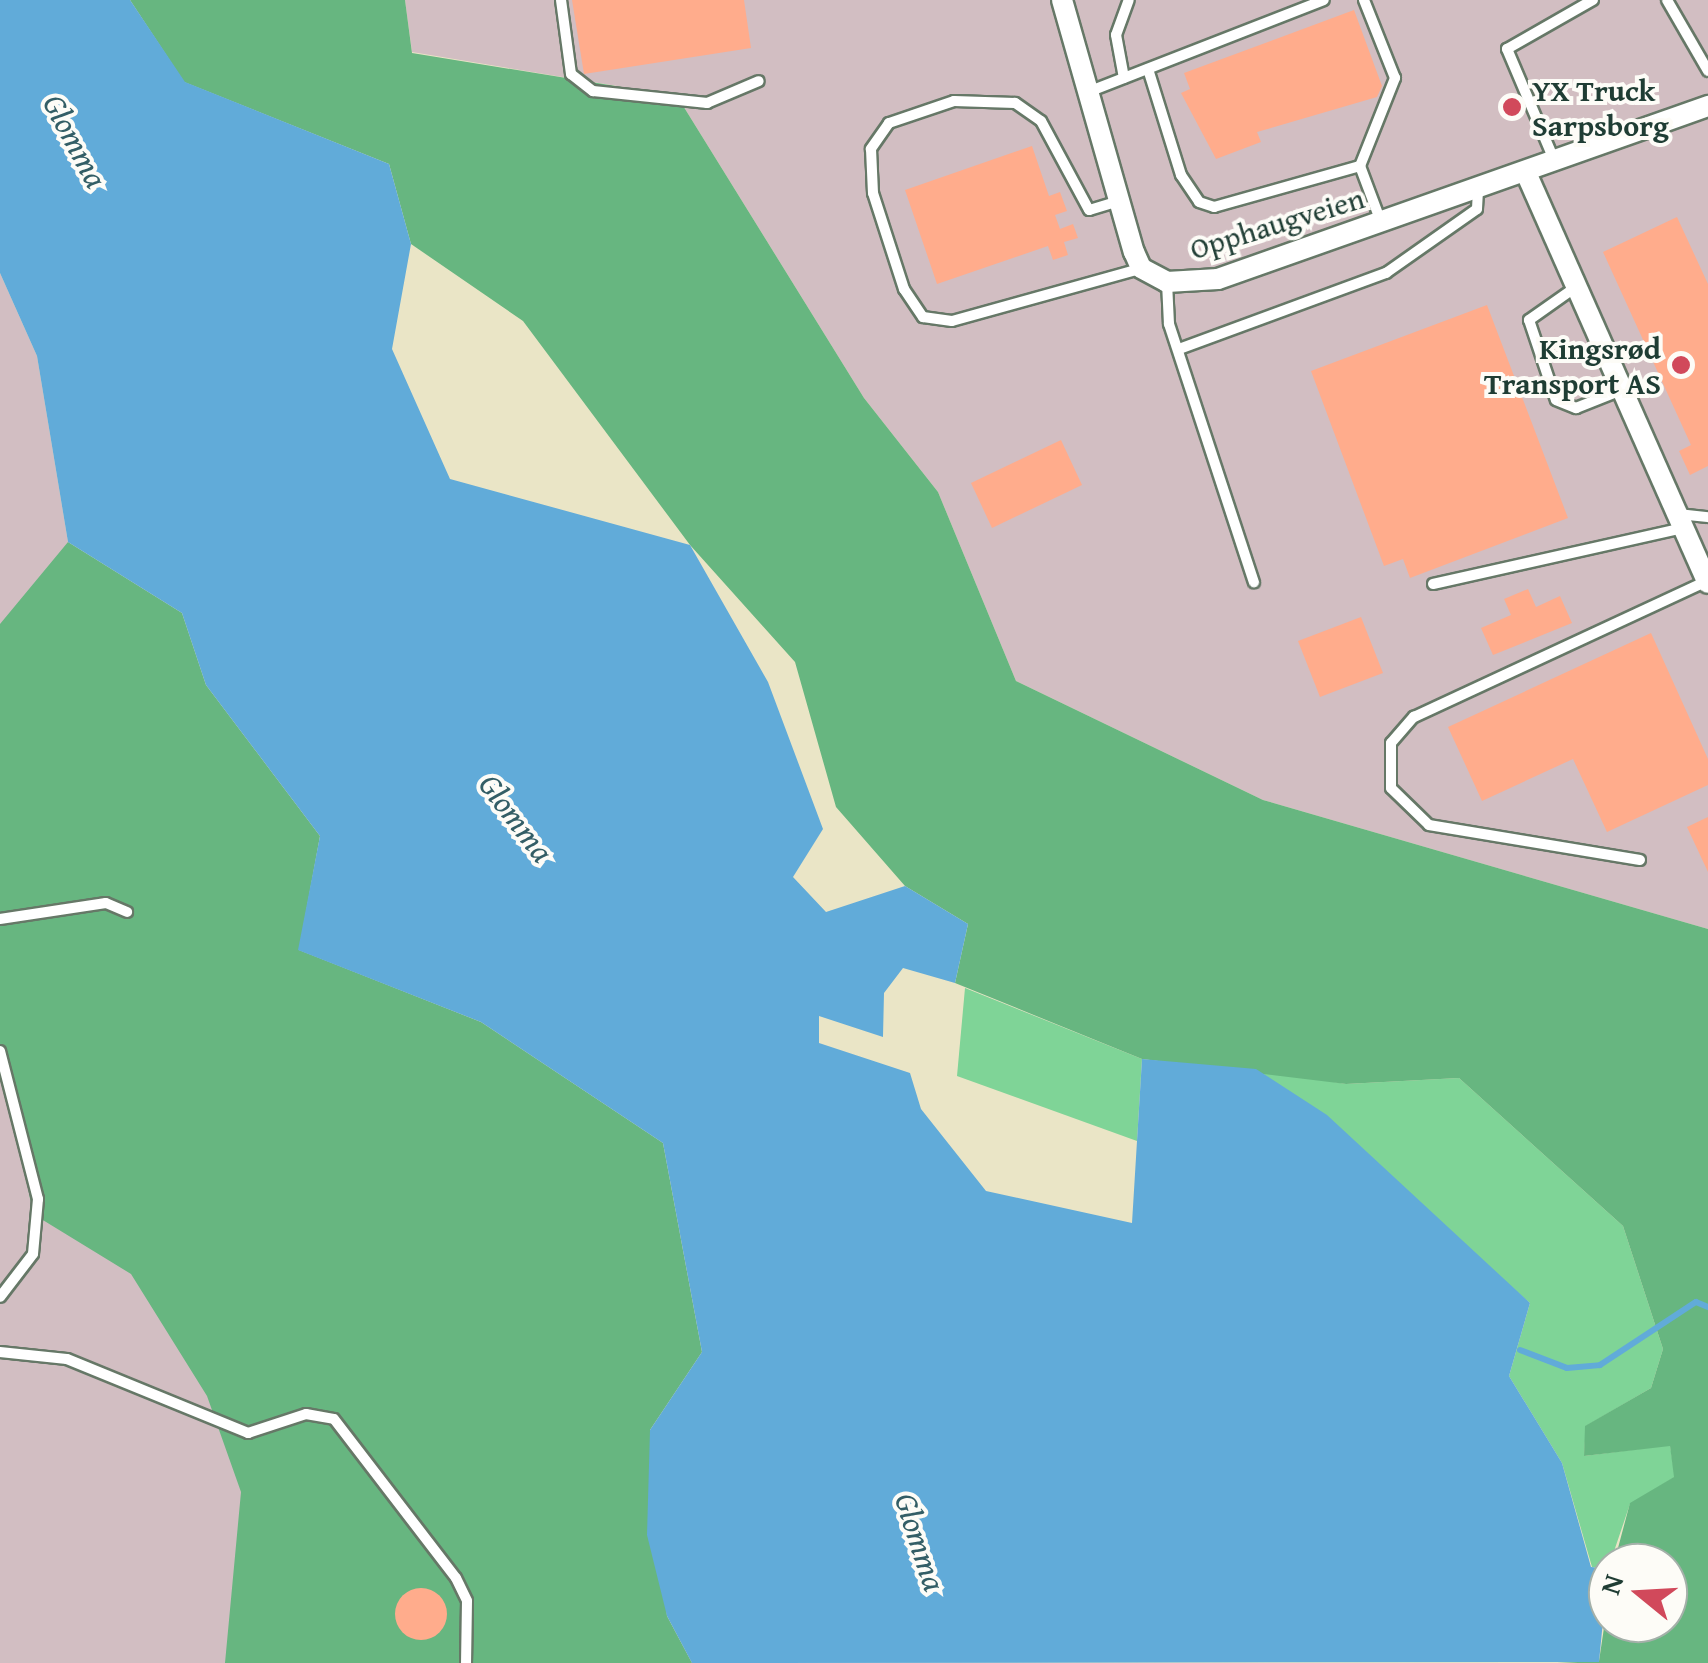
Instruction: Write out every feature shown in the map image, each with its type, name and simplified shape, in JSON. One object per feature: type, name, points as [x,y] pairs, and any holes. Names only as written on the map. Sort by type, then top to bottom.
[{"type":"street","points":[[1062,0],[1141,268]]},
{"type":"street","name":"Opphaugveien","points":[[1141,268],[1167,282],[1218,279],[1527,176],[1708,106]]},
{"type":"street","points":[[1527,176],[1573,289],[1708,582]]},
{"type":"lane","points":[[560,0],[572,74],[593,90],[707,103],[759,81]]},
{"type":"lane","points":[[1124,78],[1116,35],[1129,0]]},
{"type":"lane","points":[[1088,92],[1324,0]]},
{"type":"lane","points":[[1364,0],[1395,78],[1360,166],[1382,223]]},
{"type":"lane","points":[[1556,163],[1507,48],[1593,0]]},
{"type":"lane","points":[[1667,0],[1708,71]]},
{"type":"lane","points":[[1148,69],[1180,175],[1199,202],[1214,207],[1360,166]]},
{"type":"lane","points":[[1119,201],[1088,210],[1041,121],[1015,103],[954,102],[890,123],[871,149],[873,193],[904,289],[923,316],[952,321],[1141,268]]},
{"type":"lane","points":[[1179,348],[1386,274],[1477,210],[1478,191]]},
{"type":"lane","points":[[1167,282],[1179,348],[1254,582]]},
{"type":"lane","points":[[1573,289],[1529,320],[1556,400],[1576,408],[1619,391]]},
{"type":"lane","points":[[1433,584],[1708,517]]},
{"type":"lane","points":[[1640,860],[1429,824],[1392,788],[1391,743],[1414,718],[1708,582]]},
{"type":"lane","points":[[0,918],[106,903],[127,912]]},
{"type":"lane","points":[[0,1051],[38,1199],[32,1254],[0,1297]]},
{"type":"lane","points":[[0,1352],[68,1359],[248,1433],[306,1414],[334,1419],[456,1578],[467,1601],[466,1663]]},
{"type":"shaded area","points":[[405,0],[1708,0],[1708,929],[1263,800],[1016,681],[938,492],[864,398],[677,96],[412,52]]},
{"type":"shaded area","points":[[0,273],[37,356],[68,542],[692,1663],[0,1663]]},
{"type":"green space","points":[[130,0],[405,0],[412,53],[677,96],[864,398],[938,492],[1016,681],[1263,800],[1708,929],[1708,1663],[1557,1663],[1599,1661],[1602,1643],[1688,1643],[1688,1543],[1619,1543],[1630,1503],[1674,1477],[1670,1446],[1584,1456],[1585,1426],[1651,1388],[1663,1349],[1623,1226],[1459,1078],[1346,1084],[1142,1059],[955,983],[968,924],[905,886],[836,807],[795,662],[690,545],[523,321],[411,244],[389,164],[184,82]]},
{"type":"green space","points":[[68,542],[182,613],[206,685],[320,836],[299,950],[481,1022],[663,1143],[702,1352],[650,1430],[667,1616],[692,1663],[225,1663],[241,1492],[207,1396],[131,1274],[33,1214],[0,1045],[0,624]]},
{"type":"green space","points":[[965,988],[1142,1059],[1137,1141],[957,1076]]},
{"type":"green space","points":[[1256,1069],[1346,1084],[1459,1078],[1623,1226],[1663,1349],[1651,1388],[1586,1426],[1584,1456],[1670,1445],[1675,1477],[1630,1504],[1617,1543],[1588,1543],[1588,1553],[1562,1463],[1509,1376],[1530,1303]]},
{"type":"water","name":"Glomma","points":[[0,0],[130,0],[185,82],[389,164],[411,244],[392,349],[450,479],[690,545],[768,682],[823,829],[793,877],[826,912],[905,886],[968,924],[955,983],[903,968],[884,993],[883,1037],[819,1016],[819,1043],[910,1073],[921,1109],[986,1191],[1132,1223],[1142,1059],[1256,1069],[1327,1115],[1530,1303],[1509,1376],[1562,1463],[1588,1556],[1588,1643],[1601,1643],[1599,1662],[692,1663],[667,1616],[647,1535],[650,1430],[702,1352],[663,1143],[481,1022],[298,950],[320,836],[206,685],[182,613],[68,542],[37,356],[0,273]]},
{"type":"building","points":[[572,0],[744,0],[751,48],[584,74]]},
{"type":"building","points":[[1354,10],[1382,86],[1377,97],[1257,132],[1261,142],[1216,159],[1181,93],[1190,89],[1184,73]]},
{"type":"building","points":[[1032,146],[1049,196],[1060,192],[1067,211],[1055,215],[1060,229],[1073,224],[1078,238],[1064,242],[1068,255],[1053,260],[1048,246],[937,284],[905,190]]},
{"type":"building","name":"Kingsrød Transport AS","points":[[1677,217],[1708,284],[1708,466],[1690,475],[1679,451],[1691,445],[1603,252]]},
{"type":"building","points":[[1487,305],[1568,518],[1410,578],[1403,559],[1384,566],[1311,371]]},
{"type":"building","points":[[1061,440],[1082,485],[992,528],[971,483]]},
{"type":"building","points":[[1528,589],[1536,607],[1560,596],[1572,623],[1493,655],[1481,628],[1511,615],[1504,599]]},
{"type":"building","points":[[1361,617],[1383,673],[1320,697],[1298,641]]},
{"type":"building","points":[[1651,633],[1708,759],[1708,785],[1607,832],[1573,759],[1482,801],[1448,727]]},
{"type":"building","points":[[1708,817],[1708,872],[1687,827]]},
{"type":"building","points":[[421,1588],[439,1596],[447,1614],[439,1632],[421,1640],[403,1632],[395,1614],[403,1596]]},
{"type":"waterway","points":[[1520,1350],[1567,1368],[1600,1365],[1696,1302],[1708,1307]]},
{"type":"place","name":"YX Truck Sarpsborg","points":[[1512,107]]},
{"type":"place","name":"Kingsrød Transport AS","points":[[1681,365]]}]
